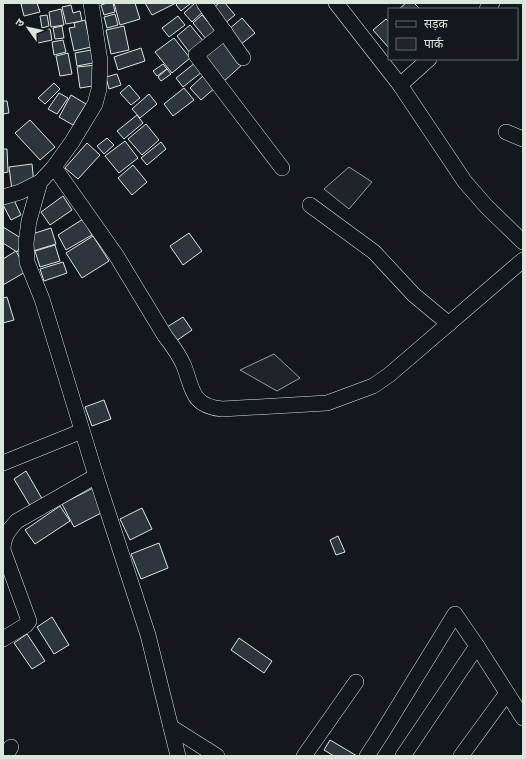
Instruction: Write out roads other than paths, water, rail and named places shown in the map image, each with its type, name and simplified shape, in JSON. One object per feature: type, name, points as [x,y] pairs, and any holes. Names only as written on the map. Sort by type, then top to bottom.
[{"type":"street","points":[[3,198],[20,192],[40,182],[54,167],[72,142],[95,104],[100,89],[100,61],[91,3]]},
{"type":"street","points":[[204,3],[243,58]]},
{"type":"street","points":[[336,3],[400,85],[465,182],[486,206],[523,242]]},
{"type":"street","points":[[225,32],[196,55],[282,168]]},
{"type":"street","points":[[400,85],[428,60]]},
{"type":"street","points":[[506,132],[523,138]]},
{"type":"street","points":[[54,167],[116,255],[165,336],[177,353],[197,400],[207,406],[222,409],[326,403],[374,386],[390,375],[426,342],[523,260]]},
{"type":"street","points":[[40,182],[29,221],[26,256],[42,299],[96,476],[148,635],[178,756]]},
{"type":"street","points":[[310,205],[384,260],[414,295],[449,324]]},
{"type":"street","points":[[3,463],[82,431]]},
{"type":"street","points":[[3,639],[26,626],[28,621],[5,566],[3,541],[10,528],[17,521],[96,476]]},
{"type":"street","points":[[367,756],[455,614],[523,718]]},
{"type":"street","points":[[403,756],[477,646]]},
{"type":"street","points":[[304,756],[356,682]]},
{"type":"street","points":[[461,756],[507,693]]},
{"type":"street","points":[[171,727],[217,756]]}]
